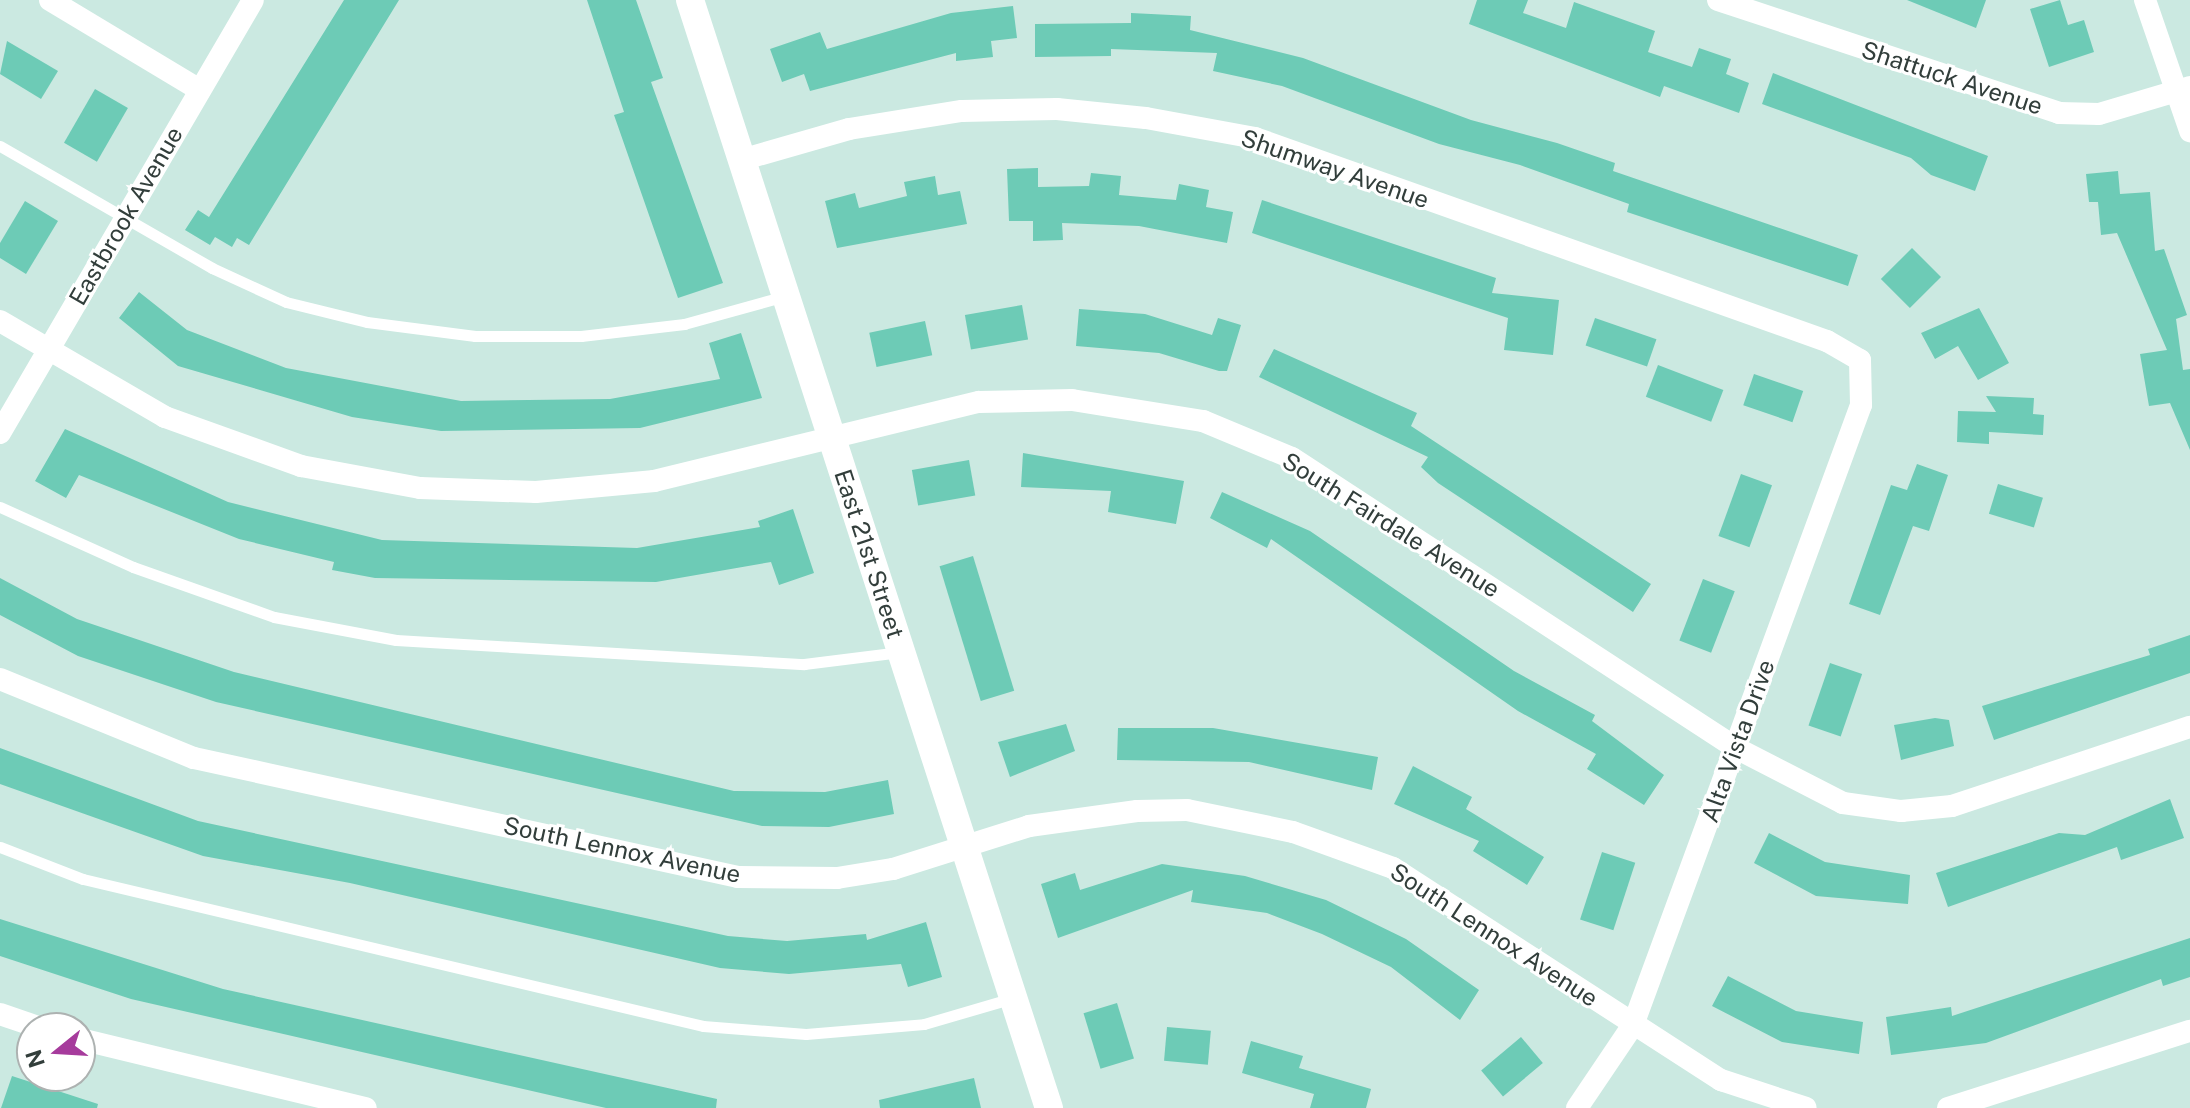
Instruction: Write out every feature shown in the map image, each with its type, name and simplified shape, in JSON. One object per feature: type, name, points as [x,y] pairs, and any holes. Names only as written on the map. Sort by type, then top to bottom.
[{"type":"street","points":[[50,0],[200,90]]},
{"type":"street","name":"Eastbrook Avenue","points":[[0,433],[253,0]]},
{"type":"street","name":"East 21st Street","points":[[690,0],[1049,1108]]},
{"type":"street","name":"Shattuck Avenue","points":[[1718,0],[2059,113],[2099,114],[2183,89]]},
{"type":"street","points":[[2145,0],[2183,89],[2190,131]]},
{"type":"street","name":"Shumway Avenue","points":[[741,160],[849,129],[962,111],[1057,109],[1146,118],[1255,138],[1827,341],[1860,360]]},
{"type":"street","name":"South Fairdale Avenue","points":[[0,321],[165,417],[301,466],[420,488],[536,492],[654,481],[832,438],[928,410],[1027,399],[1125,405],[1203,421],[1292,458],[1736,748],[1843,803],[1926,811],[2190,727]]},
{"type":"street","name":"Alta Vista Drive","points":[[1577,1108],[1633,1025],[1861,405],[1860,360]]},
{"type":"street","name":"South Lennox Avenue","points":[[0,679],[194,758],[738,877],[837,878],[1029,826],[1137,811],[1187,810],[1293,832],[1393,868],[1721,1080],[1806,1108]]},
{"type":"street","points":[[1948,1108],[2190,1031]]},
{"type":"street","points":[[96,1043],[366,1108]]},
{"type":"lane","points":[[0,146],[124,220],[286,302],[367,322],[475,336],[581,336],[684,324],[786,296]]},
{"type":"lane","points":[[0,507],[133,567],[274,617],[396,640],[804,664],[901,652]]},
{"type":"lane","points":[[0,847],[83,879],[703,1026],[806,1034],[924,1024],[1013,998]]},
{"type":"building","points":[[344,0],[399,0],[249,245],[237,238],[232,247],[215,237],[210,245],[185,230],[198,210],[209,217]]},
{"type":"building","points":[[587,0],[636,0],[663,78],[651,82],[723,283],[678,298],[614,115],[624,112]]},
{"type":"building","points":[[1477,0],[1528,0],[1523,13],[1566,28],[1574,2],[1655,31],[1648,52],[1692,67],[1699,48],[1731,59],[1726,74],[1749,83],[1739,113],[1664,86],[1660,97],[1469,24]]},
{"type":"building","points":[[1907,0],[1986,0],[1976,28]]},
{"type":"building","points":[[2060,0],[2068,25],[2084,20],[2094,52],[2049,67],[2030,9]]},
{"type":"building","points":[[1013,6],[1017,38],[991,41],[993,57],[956,61],[956,53],[810,91],[804,74],[782,82],[770,49],[820,32],[827,49],[951,13]]},
{"type":"building","points":[[1131,13],[1191,16],[1190,30],[1303,58],[1471,120],[1557,143],[1615,163],[1613,171],[1858,255],[1848,286],[1627,212],[1629,204],[1520,165],[1439,144],[1282,86],[1213,71],[1217,53],[1111,49],[1111,56],[1035,57],[1035,24],[1131,23]]},
{"type":"building","points":[[7,41],[58,71],[41,99],[0,74]]},
{"type":"building","points":[[1773,73],[1988,156],[1975,191],[1931,175],[1911,158],[1762,104]]},
{"type":"building","points":[[95,89],[128,108],[97,162],[64,143]]},
{"type":"building","points":[[1038,168],[1038,187],[1089,186],[1091,173],[1121,176],[1119,195],[1176,200],[1179,184],[1209,190],[1206,207],[1233,212],[1227,243],[1139,226],[1062,223],[1063,240],[1033,241],[1033,221],[1009,221],[1007,169]]},
{"type":"building","points":[[2118,171],[2120,194],[2150,192],[2155,251],[2164,249],[2187,315],[2176,319],[2183,370],[2190,369],[2190,450],[2170,403],[2149,406],[2140,354],[2167,350],[2117,233],[2101,235],[2098,202],[2089,202],[2086,174]]},
{"type":"building","points":[[935,176],[938,195],[960,191],[967,224],[837,248],[825,201],[855,193],[859,208],[907,196],[904,182]]},
{"type":"building","points":[[1262,200],[1496,278],[1492,293],[1559,300],[1553,355],[1504,350],[1508,318],[1252,233]]},
{"type":"building","points":[[25,201],[58,221],[26,274],[0,258],[0,243]]},
{"type":"building","points":[[1912,248],[1941,277],[1910,308],[1881,279]]},
{"type":"building","points":[[139,292],[187,330],[286,368],[461,401],[610,399],[720,379],[709,343],[741,333],[762,398],[640,428],[441,431],[352,417],[178,366],[119,318]]},
{"type":"building","points":[[1022,305],[1028,339],[971,350],[965,315]]},
{"type":"building","points":[[1979,308],[2009,363],[1978,380],[1958,346],[1935,359],[1921,333]]},
{"type":"building","points":[[1079,309],[1145,314],[1212,335],[1218,318],[1241,325],[1227,371],[1219,371],[1159,353],[1076,346]]},
{"type":"building","points":[[1595,318],[1656,339],[1647,367],[1586,345]]},
{"type":"building","points":[[925,321],[932,355],[877,367],[869,333]]},
{"type":"building","points":[[1274,349],[1417,413],[1411,426],[1651,584],[1633,612],[1438,483],[1421,467],[1428,457],[1259,377]]},
{"type":"building","points":[[1658,365],[1723,390],[1711,422],[1646,397]]},
{"type":"building","points":[[1754,374],[1803,391],[1792,422],[1743,405]]},
{"type":"building","points":[[1986,396],[2034,398],[2033,414],[2044,415],[2043,435],[1989,432],[1989,444],[1957,442],[1958,411],[1996,412]]},
{"type":"building","points":[[65,429],[228,502],[382,540],[637,548],[760,527],[758,521],[793,509],[814,573],[779,585],[771,562],[656,582],[375,578],[332,570],[334,562],[239,539],[79,475],[66,498],[35,481]]},
{"type":"building","points":[[1023,453],[1184,481],[1176,524],[1108,512],[1111,491],[1021,487]]},
{"type":"building","points":[[969,460],[975,495],[918,506],[912,470]]},
{"type":"building","points":[[1917,464],[1948,475],[1929,531],[1913,526],[1880,615],[1849,604],[1891,485],[1907,490]]},
{"type":"building","points":[[1741,474],[1772,485],[1749,547],[1718,536]]},
{"type":"building","points":[[1998,484],[2043,498],[2034,527],[1989,514]]},
{"type":"building","points":[[1222,492],[1310,531],[1514,671],[1595,715],[1592,721],[1664,775],[1644,805],[1587,769],[1596,754],[1518,711],[1271,539],[1267,548],[1210,518]]},
{"type":"building","points":[[973,556],[1014,691],[981,701],[940,566]]},
{"type":"building","points":[[0,578],[77,619],[234,672],[734,791],[825,792],[888,780],[894,814],[829,827],[762,826],[216,702],[78,656],[0,615]]},
{"type":"building","points":[[1703,579],[1735,591],[1711,653],[1679,641]]},
{"type":"building","points":[[2190,635],[2190,673],[1994,740],[1982,706],[2150,655],[2148,649]]},
{"type":"building","points":[[1830,663],[1862,674],[1841,736],[1809,725]]},
{"type":"building","points":[[1935,718],[1949,720],[1954,746],[1901,760],[1894,725]]},
{"type":"building","points":[[1066,724],[1075,751],[1010,777],[998,742]]},
{"type":"building","points":[[1118,728],[1213,728],[1378,757],[1372,790],[1249,762],[1117,760]]},
{"type":"building","points":[[0,748],[198,821],[728,936],[787,941],[866,934],[867,940],[926,922],[942,977],[908,987],[901,964],[789,974],[720,968],[350,883],[203,856],[0,784]]},
{"type":"building","points":[[1413,766],[1472,797],[1466,809],[1544,857],[1527,885],[1473,851],[1479,841],[1394,804]]},
{"type":"building","points":[[2170,799],[2184,838],[2121,860],[2117,847],[1948,907],[1936,873],[2059,833],[2085,835]]},
{"type":"building","points":[[1769,833],[1825,862],[1910,875],[1908,904],[1816,896],[1754,863]]},
{"type":"building","points":[[1602,852],[1635,863],[1613,930],[1580,920]]},
{"type":"building","points":[[1162,864],[1245,876],[1326,900],[1406,939],[1479,990],[1460,1020],[1391,967],[1322,934],[1267,913],[1191,902],[1193,890],[1058,938],[1041,884],[1075,873],[1080,890]]},
{"type":"building","points":[[0,919],[223,989],[717,1099],[716,1108],[606,1108],[131,999],[0,956]]},
{"type":"building","points":[[2190,938],[2190,977],[2163,986],[2161,979],[1986,1043],[1891,1055],[1886,1017],[1951,1007],[1952,1016]]},
{"type":"building","points":[[1728,976],[1796,1011],[1863,1022],[1859,1054],[1782,1042],[1712,1006]]},
{"type":"building","points":[[1117,1003],[1134,1058],[1100,1069],[1084,1013]]},
{"type":"building","points":[[1167,1027],[1211,1031],[1208,1065],[1164,1061]]},
{"type":"building","points":[[1521,1037],[1543,1063],[1503,1096],[1481,1070]]},
{"type":"building","points":[[1251,1041],[1303,1056],[1299,1068],[1371,1089],[1366,1108],[1310,1108],[1314,1094],[1242,1073]]},
{"type":"building","points":[[12,1076],[16,1077],[16,1092],[61,1092],[98,1104],[97,1108],[1,1108]]},
{"type":"building","points":[[974,1078],[981,1108],[880,1108],[879,1100]]}]
